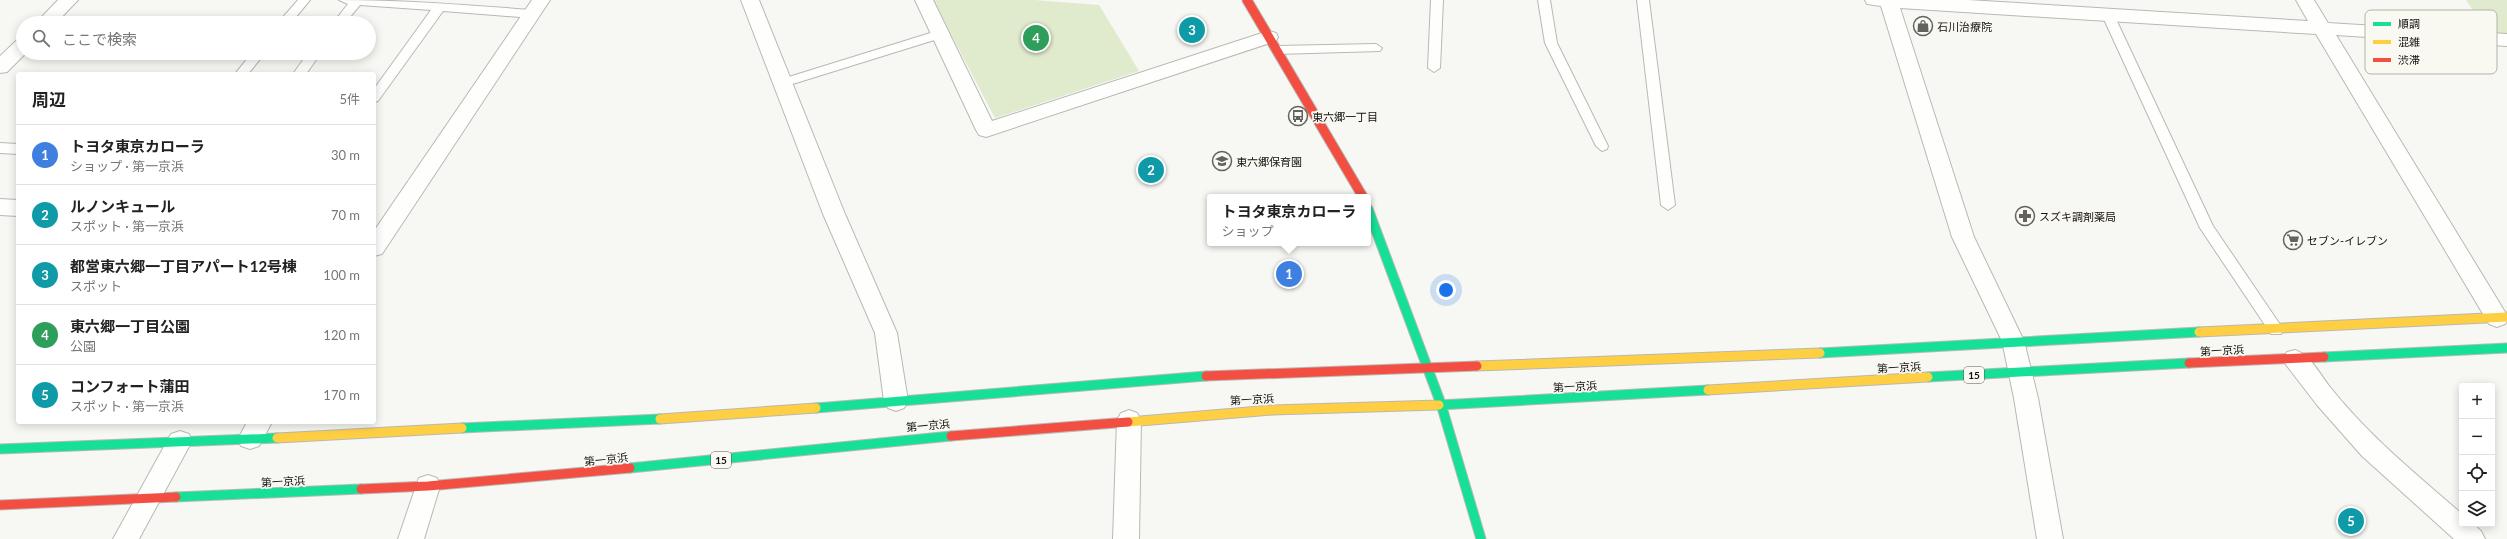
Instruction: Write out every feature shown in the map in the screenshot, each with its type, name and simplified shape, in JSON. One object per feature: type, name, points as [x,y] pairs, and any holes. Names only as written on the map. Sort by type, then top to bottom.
[{"type":"main road","points":[[1247,0],[1361,194]]},
{"type":"main road","points":[[1371,217],[1441,404],[1481,539]]},
{"type":"main road","name":"第一京浜","points":[[0,449],[180,441],[255,431],[734,415],[1198,376],[1428,369],[1799,354],[2013,341],[2276,330],[2502,318]]},
{"type":"main road","name":"第一京浜","points":[[0,505],[150,497],[428,486],[618,470],[863,443],[1129,420],[1272,410],[1441,404],[2507,348]]},
{"type":"street","points":[[52,16],[69,0]]},
{"type":"street","points":[[750,0],[834,214],[886,333],[896,401]]},
{"type":"street","points":[[924,0],[986,130],[1273,44]]},
{"type":"street","points":[[2050,539],[2013,341],[1963,236],[1883,0],[2365,32]]},
{"type":"street","points":[[2305,0],[2502,318]]},
{"type":"street","points":[[376,244],[536,7]]},
{"type":"street","points":[[2497,40],[2507,40]]},
{"type":"street","points":[[0,67],[16,52]]},
{"type":"street","points":[[0,207],[16,208]]},
{"type":"street","points":[[2295,359],[2324,398],[2371,449],[2472,539]]},
{"type":"street","points":[[1126,539],[1129,420]]},
{"type":"street","points":[[126,539],[180,441]]},
{"type":"street","points":[[411,539],[428,486]]},
{"type":"lane","points":[[290,16],[304,0]]},
{"type":"lane","points":[[343,16],[351,0],[440,7],[536,7]]},
{"type":"lane","points":[[1434,68],[1437,0]]},
{"type":"lane","points":[[1544,0],[1551,43],[1602,146]]},
{"type":"lane","points":[[1643,0],[1668,205]]},
{"type":"lane","points":[[376,95],[440,7]]},
{"type":"lane","points":[[2108,15],[2207,228],[2276,330]]},
{"type":"lane","points":[[783,83],[940,34]]},
{"type":"lane","points":[[1273,44],[1376,48]]},
{"type":"lane","points":[[243,72],[253,60]]},
{"type":"lane","points":[[301,72],[310,60]]},
{"type":"lane","points":[[0,148],[16,149]]},
{"type":"green space","points":[[933,0],[1034,0],[1099,5],[1139,71],[995,118]]},
{"type":"green space","points":[[2466,0],[2507,0],[2507,35],[2497,34],[2497,10],[2473,10]]},
{"type":"traffic: fast","points":[[1371,217],[1441,404],[1481,539]]},
{"type":"traffic: fast","points":[[1820,353],[2199,332]]},
{"type":"traffic: fast","points":[[2324,357],[2507,348]]},
{"type":"traffic: fast","points":[[1928,377],[2189,363]]},
{"type":"traffic: fast","points":[[816,408],[1206,376]]},
{"type":"traffic: fast","points":[[1439,405],[1708,390]]},
{"type":"traffic: fast","points":[[462,428],[660,419]]},
{"type":"traffic: fast","points":[[630,468],[951,436]]},
{"type":"traffic: fast","points":[[0,449],[277,438]]},
{"type":"traffic: fast","points":[[176,497],[361,489]]},
{"type":"traffic: slow","points":[[2199,332],[2507,317]]},
{"type":"traffic: slow","points":[[1477,366],[1820,353]]},
{"type":"traffic: slow","points":[[1708,390],[1928,377]]},
{"type":"traffic: slow","points":[[1128,422],[1272,410],[1439,405]]},
{"type":"traffic: slow","points":[[660,419],[816,408]]},
{"type":"traffic: slow","points":[[277,438],[462,428]]},
{"type":"traffic: jam","points":[[1247,0],[1361,194]]},
{"type":"traffic: jam","points":[[2189,363],[2324,357]]},
{"type":"traffic: jam","points":[[1206,376],[1477,366]]},
{"type":"traffic: jam","points":[[951,436],[1128,422]]},
{"type":"traffic: jam","points":[[361,489],[428,486],[630,468]]},
{"type":"traffic: jam","points":[[0,505],[176,497]]},
{"type":"place","name":"石川治療院","points":[[1923,26]]},
{"type":"place","name":"都営東六郷一丁目アパート12号棟","points":[[1192,30]]},
{"type":"place","name":"東六郷一丁目公園","points":[[1036,38]]},
{"type":"place","name":"東六郷一丁目","points":[[1298,116]]},
{"type":"place","name":"東六郷保育園","points":[[1222,161]]},
{"type":"place","name":"ルノンキュール","points":[[1151,170]]},
{"type":"place","name":"スズキ調剤薬局","points":[[2025,216]]},
{"type":"place","name":"セブン-イレブン","points":[[2293,240]]},
{"type":"place","name":"トヨタ東京カローラ","points":[[1289,274]]},
{"type":"place","name":"コンフォート蒲田","points":[[2351,521]]}]
